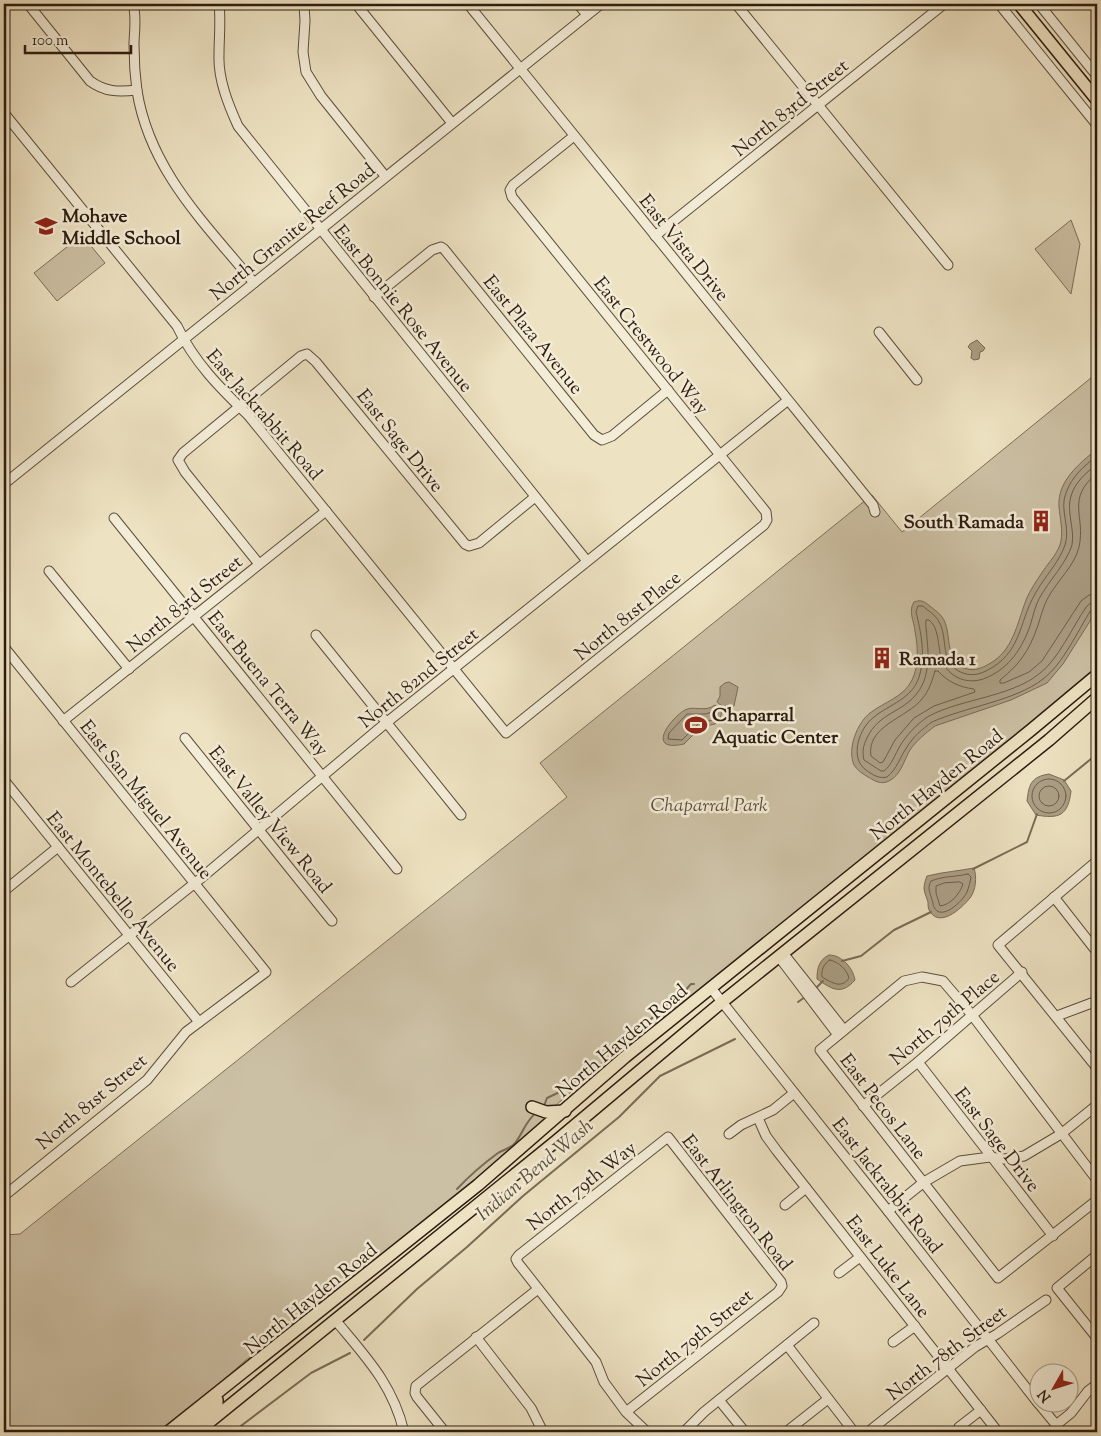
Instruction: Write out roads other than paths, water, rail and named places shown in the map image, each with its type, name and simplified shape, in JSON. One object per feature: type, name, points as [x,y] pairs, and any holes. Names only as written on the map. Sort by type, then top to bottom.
[{"type":"main road","points":[[1019,4],[1097,100]]},
{"type":"main road","name":"North Hayden Road","points":[[168,1432],[471,1191],[625,1057],[1032,730],[1097,674]]},
{"type":"main road","name":"North Hayden Road","points":[[197,1432],[547,1149],[722,1002],[1048,740],[1097,698]]},
{"type":"main road","points":[[532,1107],[546,1112],[565,1111]]},
{"type":"main road","points":[[189,1432],[189,1428],[217,1405],[218,1400],[214,1396]]},
{"type":"street","points":[[28,4],[90,81],[110,91],[137,90]]},
{"type":"street","points":[[133,4],[136,21],[134,44],[137,90],[146,129],[154,149],[170,178],[254,283]]},
{"type":"street","name":"East Bonnie Rose Avenue","points":[[219,4],[220,69],[225,95],[232,114],[245,138],[587,561]]},
{"type":"street","points":[[304,4],[303,52],[306,72],[317,91],[385,176]]},
{"type":"street","points":[[356,4],[452,123]]},
{"type":"street","name":"East Vista Drive","points":[[468,4],[873,505],[875,512]]},
{"type":"street","points":[[578,4],[587,15]]},
{"type":"street","name":"North Granite Reef Road","points":[[4,484],[601,4]]},
{"type":"street","points":[[736,4],[948,265]]},
{"type":"street","name":"North 83rd Street","points":[[655,236],[944,4]]},
{"type":"street","points":[[999,4],[1097,125]]},
{"type":"street","points":[[1039,4],[1097,76]]},
{"type":"street","name":"East Jackrabbit Road","points":[[4,113],[178,326],[199,363],[248,415],[506,733]]},
{"type":"street","name":"East Crestwood Way","points":[[574,136],[513,185],[510,190],[512,197],[721,455],[766,512],[767,520]]},
{"type":"street","name":"East Plaza Avenue","points":[[374,297],[432,250],[441,247],[594,434],[602,440],[612,436],[668,390]]},
{"type":"street","points":[[879,332],[917,380]]},
{"type":"street","name":"East Sage Drive","points":[[239,406],[296,359],[307,354],[316,362],[462,541],[469,546],[478,543],[535,497]]},
{"type":"street","name":"North 82nd Street","points":[[71,982],[259,831],[387,722],[787,401]]},
{"type":"street","points":[[239,406],[183,453],[178,460],[184,472],[259,564]]},
{"type":"street","name":"North 83rd Street","points":[[63,721],[326,511]]},
{"type":"street","name":"East Buena Terra Way","points":[[114,518],[397,869]]},
{"type":"street","name":"North 81st Place","points":[[506,733],[764,525],[767,520]]},
{"type":"street","points":[[49,571],[129,669]]},
{"type":"street","points":[[316,635],[461,815]]},
{"type":"street","name":"East San Miguel Avenue","points":[[4,647],[266,972]]},
{"type":"street","name":"East Valley View Road","points":[[185,738],[332,921]]},
{"type":"street","name":"East Montebello Avenue","points":[[4,780],[199,1022]]},
{"type":"street","points":[[4,891],[58,847]]},
{"type":"street","points":[[1097,861],[998,944],[1097,1068]]},
{"type":"street","points":[[1054,897],[1097,952]]},
{"type":"street","name":"East Pecos Lane","points":[[781,955],[841,1033],[820,1050],[998,1278],[1053,1236]]},
{"type":"street","name":"North 81st Street","points":[[4,1196],[147,1080],[178,1041],[199,1022],[266,972]]},
{"type":"street","name":"North 79th Place","points":[[863,1106],[918,1062],[1022,972]]},
{"type":"street","points":[[841,1033],[904,981],[922,977],[943,981],[972,1015],[1097,1180]]},
{"type":"street","name":"East Jackrabbit Road","points":[[710,988],[1028,1389]]},
{"type":"street","points":[[1057,1016],[1097,1001]]},
{"type":"street","name":"East Sage Drive","points":[[918,1062],[1053,1236]]},
{"type":"street","points":[[729,1134],[741,1125],[772,1110],[794,1092]]},
{"type":"street","points":[[888,1211],[924,1182],[960,1161],[990,1157],[1004,1159],[1024,1156],[1061,1134],[1097,1104]]},
{"type":"street","name":"East Luke Lane","points":[[758,1118],[766,1136],[998,1432]]},
{"type":"street","name":"North 79th Way","points":[[538,1289],[518,1263],[516,1259],[519,1255],[668,1138]]},
{"type":"street","name":"East Arlington Road","points":[[668,1138],[781,1282],[782,1286]]},
{"type":"street","points":[[785,1205],[806,1188]]},
{"type":"street","points":[[1053,1236],[1097,1200]]},
{"type":"street","points":[[1097,1255],[1056,1288],[1097,1338]]},
{"type":"street","points":[[838,1273],[860,1257]]},
{"type":"street","name":"North 79th Street","points":[[626,1412],[771,1297],[782,1286]]},
{"type":"street","points":[[445,1432],[417,1397],[415,1389],[418,1384],[538,1289],[596,1362],[604,1382],[626,1412],[647,1432]]},
{"type":"street","name":"North 78th Street","points":[[868,1432],[975,1347],[1046,1300]]},
{"type":"street","points":[[336,1320],[385,1382],[398,1408],[404,1432]]},
{"type":"street","points":[[684,1432],[704,1412],[814,1323]]},
{"type":"street","points":[[893,1342],[915,1326]]},
{"type":"street","points":[[476,1337],[531,1408],[543,1432]]},
{"type":"street","points":[[787,1345],[854,1432]]},
{"type":"street","points":[[1059,1429],[1088,1390],[1097,1384]]},
{"type":"street","points":[[786,1432],[828,1399]]},
{"type":"street","points":[[719,1400],[745,1432]]},
{"type":"street","points":[[959,1427],[981,1410]]},
{"type":"street","name":"East Jackrabbit Road","points":[[1047,1414],[1059,1429]]},
{"type":"water","points":[[977,340],[985,348],[980,352],[979,359],[974,360],[971,358],[972,351],[968,347]]},
{"type":"water","points":[[1097,449],[1097,610],[1063,664],[1047,683],[1011,700],[935,726],[913,746],[899,771],[889,781],[878,782],[862,773],[854,765],[852,759],[854,737],[857,730],[865,717],[904,691],[912,680],[916,669],[916,637],[911,612],[914,602],[925,602],[943,618],[952,655],[960,666],[970,670],[976,669],[997,659],[1009,644],[1026,600],[1060,545],[1062,533],[1059,498],[1065,481]]},
{"type":"water","points":[[729,682],[738,687],[734,706],[728,711],[717,702],[720,696],[720,687]]},
{"type":"water","points":[[715,705],[722,711],[720,719],[715,724],[701,727],[684,744],[671,745],[665,743],[663,739],[666,730],[682,712],[692,708],[703,709]]},
{"type":"water","points":[[1049,774],[1064,780],[1071,791],[1068,806],[1065,811],[1056,816],[1036,815],[1027,801],[1030,786],[1038,777]]},
{"type":"water","points":[[974,868],[974,891],[970,898],[956,912],[950,915],[938,918],[933,915],[929,909],[924,889],[927,876]]},
{"type":"water","points":[[829,955],[838,957],[852,971],[855,980],[845,988],[832,988],[817,979],[819,965]]},
{"type":"waterway","name":"Indian Bend Wash","points":[[1064,781],[1097,754]]},
{"type":"waterway","name":"Indian Bend Wash","points":[[973,869],[1027,842],[1037,814]]},
{"type":"waterway","name":"Indian Bend Wash","points":[[842,961],[861,956],[894,930],[931,912]]},
{"type":"waterway","name":"Indian Bend Wash","points":[[814,990],[823,981]]},
{"type":"waterway","points":[[544,1106],[547,1098],[564,1090],[589,1069],[603,1063],[675,997],[683,993],[691,984],[694,984]]},
{"type":"waterway","name":"Indian Bend Wash","points":[[798,1002],[805,997]]},
{"type":"waterway","name":"Indian Bend Wash","points":[[364,1340],[417,1289],[523,1196],[619,1117],[660,1076],[735,1039]]},
{"type":"waterway","points":[[457,1189],[487,1161],[513,1145],[530,1119],[537,1112]]},
{"type":"waterway","name":"Indian Bend Wash","points":[[233,1432],[311,1373],[350,1353]]},
{"type":"place","name":"Mohave Middle School","points":[[46,226]]},
{"type":"place","name":"South Ramada","points":[[1041,521]]},
{"type":"place","name":"Ramada 1","points":[[882,658]]},
{"type":"place","name":"Chaparral Aquatic Center","points":[[696,725]]},
{"type":"park label","name":"Chaparral Park","points":[[709,804]]}]
